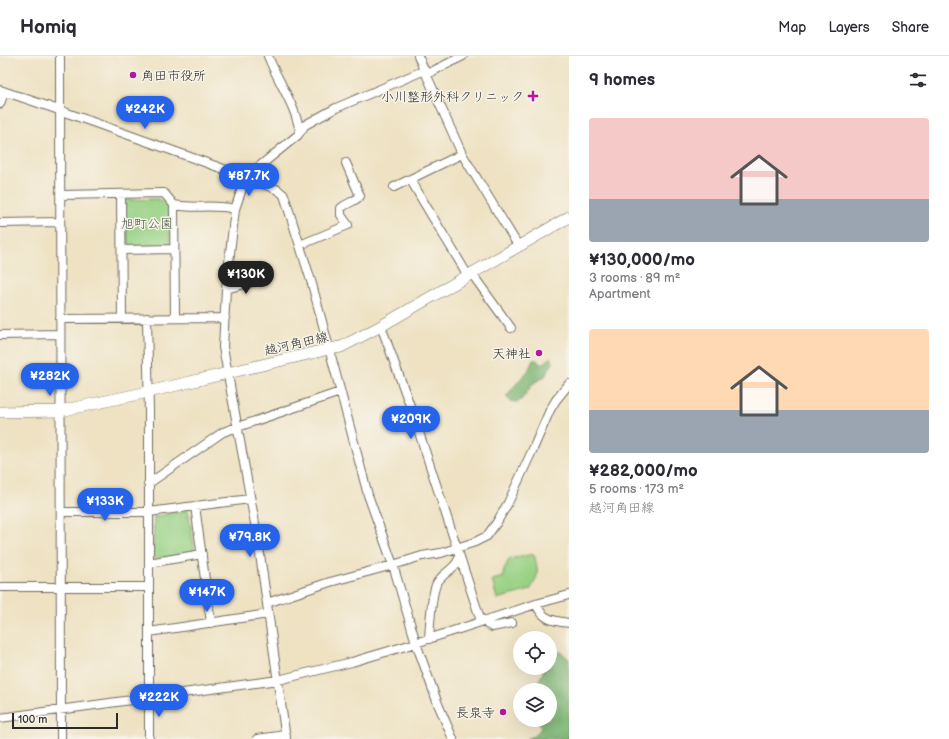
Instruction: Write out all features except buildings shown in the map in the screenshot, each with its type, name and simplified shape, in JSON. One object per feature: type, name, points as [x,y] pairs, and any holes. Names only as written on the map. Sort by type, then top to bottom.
[{"type":"main road","name":"越河角田線","points":[[0,412],[60,411],[341,347],[381,326],[569,218]]},
{"type":"street","points":[[60,56],[61,739]]},
{"type":"street","points":[[268,56],[274,72],[287,94],[298,121],[300,132]]},
{"type":"street","points":[[418,56],[462,154],[519,247]]},
{"type":"street","points":[[257,739],[286,737],[267,603],[223,347],[226,290],[235,209],[246,178],[300,132],[305,125],[336,108],[463,56]]},
{"type":"street","points":[[0,104],[2,91],[59,110],[246,178],[278,190],[284,195],[300,244],[368,495],[393,565],[416,643],[438,704],[453,739]]},
{"type":"street","points":[[394,187],[462,154]]},
{"type":"street","points":[[300,244],[348,225],[341,215],[342,208],[345,204],[356,200],[360,196],[346,163]]},
{"type":"street","points":[[411,180],[425,205],[470,275],[511,328]]},
{"type":"street","points":[[121,194],[122,318]]},
{"type":"street","points":[[60,195],[164,194],[174,205],[189,207],[223,206],[235,209]]},
{"type":"street","points":[[174,205],[173,249],[175,318]]},
{"type":"street","points":[[0,223],[60,222]]},
{"type":"street","points":[[122,250],[173,249]]},
{"type":"street","points":[[226,290],[260,280]]},
{"type":"street","points":[[147,318],[149,739]]},
{"type":"street","points":[[60,319],[225,318]]},
{"type":"street","points":[[381,326],[412,411],[459,558],[483,621],[492,627],[512,623]]},
{"type":"street","points":[[0,335],[60,334]]},
{"type":"street","points":[[267,603],[330,582],[422,556],[441,553],[487,536],[492,530],[520,476],[550,410],[569,384]]},
{"type":"street","points":[[148,484],[223,432],[340,392]]},
{"type":"street","points":[[61,512],[149,512],[250,499]]},
{"type":"street","points":[[195,506],[211,623]]},
{"type":"street","points":[[149,563],[202,554]]},
{"type":"street","points":[[428,639],[435,589],[442,576],[458,562],[459,558]]},
{"type":"street","points":[[0,587],[60,586],[148,588]]},
{"type":"street","points":[[0,718],[278,680],[327,669],[569,595]]},
{"type":"street","points":[[536,604],[545,618],[569,623]]},
{"type":"street","points":[[149,632],[268,614]]},
{"type":"green space","name":"旭町公園","points":[[159,199],[166,204],[170,215],[170,247],[124,247],[124,200]]},
{"type":"green space","points":[[549,358],[551,358],[553,363],[545,376],[534,383],[521,400],[516,402],[510,401],[506,397],[528,371],[533,360],[537,360],[540,364],[546,362]]},
{"type":"green space","points":[[188,510],[195,553],[153,559],[154,517]]},
{"type":"green space","points":[[534,554],[537,576],[530,590],[497,599],[492,580],[504,577],[503,573],[509,559]]},
{"type":"green space","points":[[557,651],[561,652],[569,659],[569,739],[526,739],[535,735],[541,727],[557,727],[557,683],[537,683],[542,675],[557,675]]},
{"type":"place","name":"角田市役所","points":[[133,75]]},
{"type":"place","name":"小川整形外科クリニック","points":[[533,96]]},
{"type":"place","name":"天神社","points":[[539,353]]},
{"type":"place","name":"長泉寺","points":[[503,712]]}]
